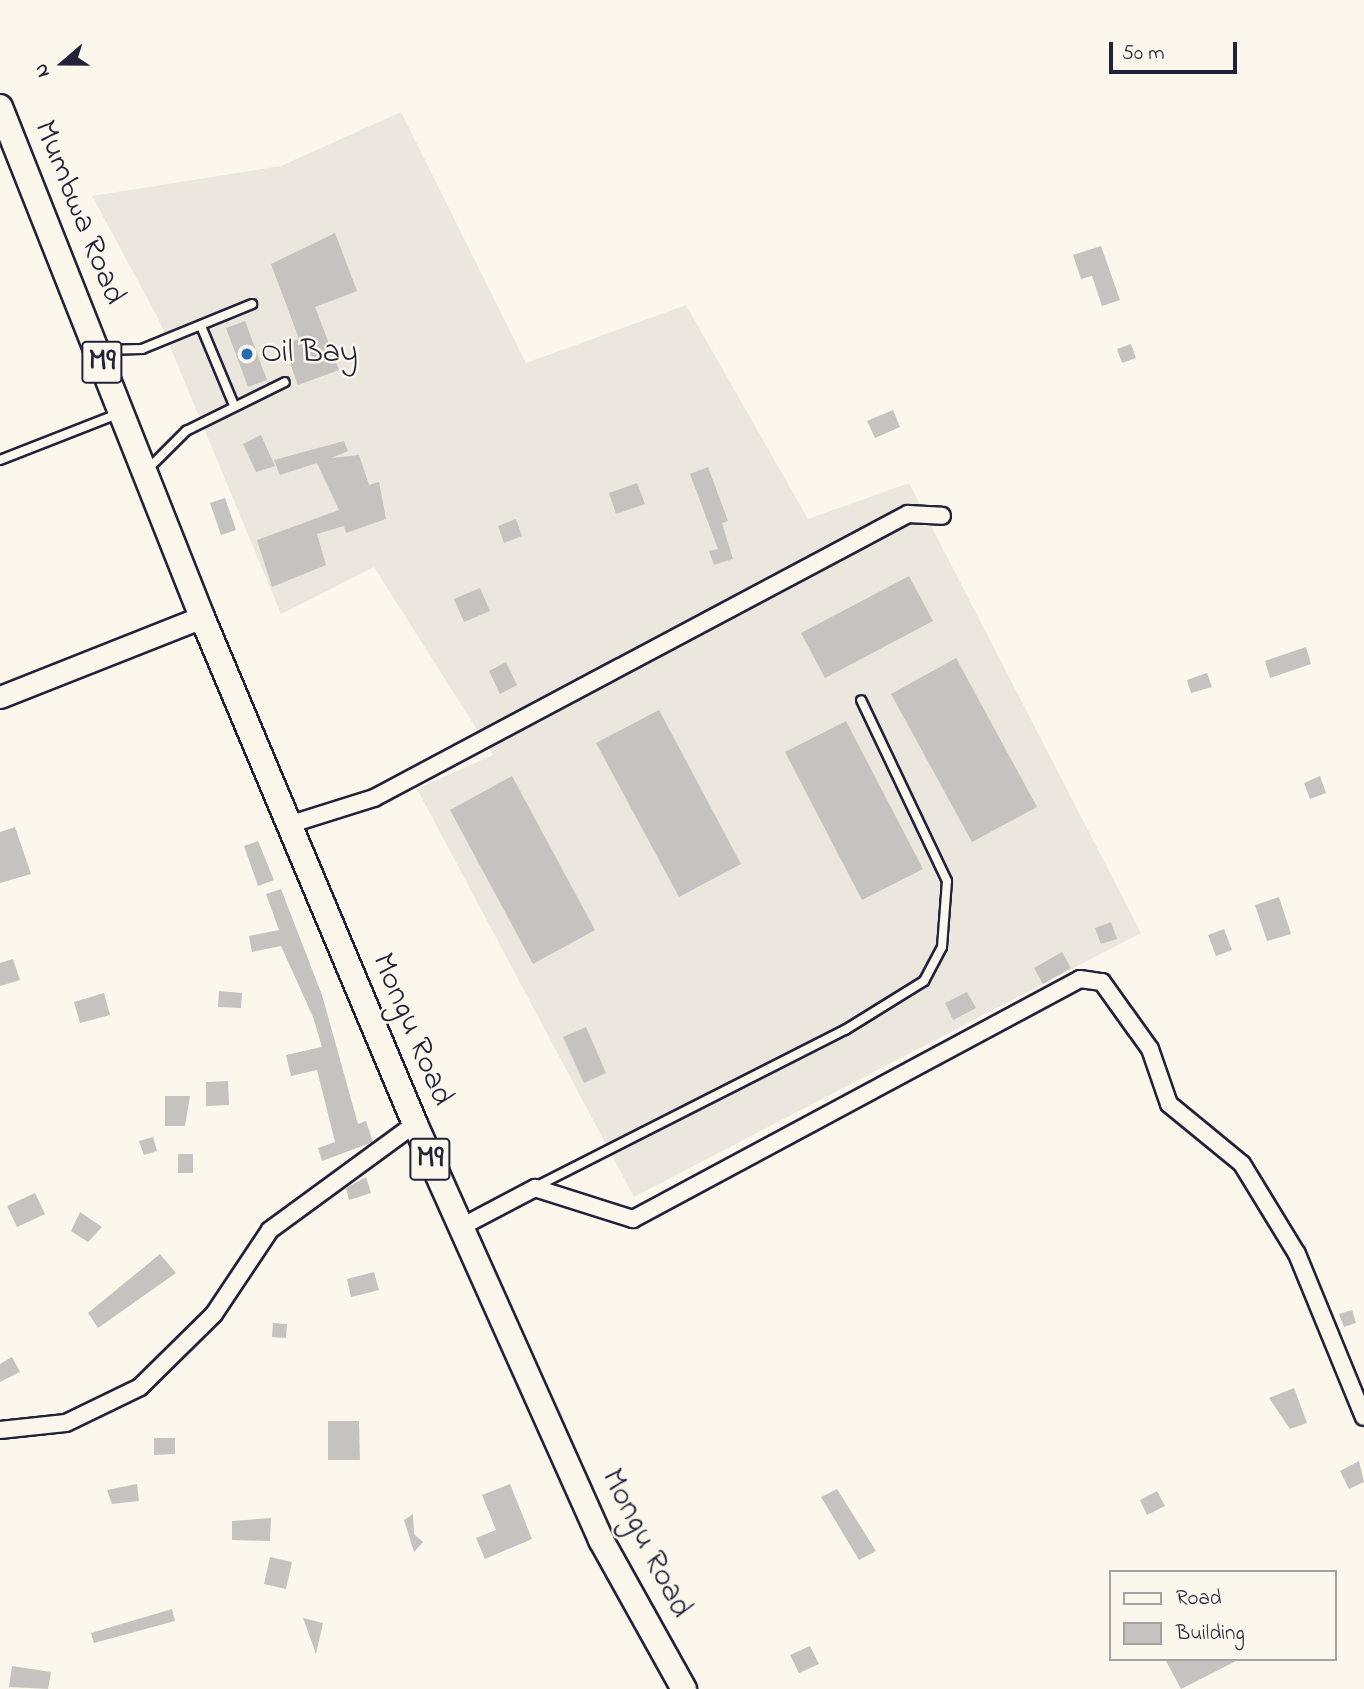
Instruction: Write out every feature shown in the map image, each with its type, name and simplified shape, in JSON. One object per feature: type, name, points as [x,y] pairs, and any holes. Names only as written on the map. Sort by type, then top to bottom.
[{"type":"main road","name":"Mumbwa Road","points":[[0,107],[202,617]]},
{"type":"main road","points":[[0,697],[202,617]]},
{"type":"main road","name":"Mongu Road","points":[[202,617],[415,1124],[601,1540],[684,1689]]},
{"type":"street","points":[[288,825],[374,798],[908,514],[942,516]]},
{"type":"street","points":[[461,1227],[535,1188],[633,1219],[1080,979],[1102,982],[1150,1049],[1168,1104],[1242,1164],[1297,1254],[1364,1417]]},
{"type":"street","points":[[0,1430],[66,1423],[140,1387],[214,1314],[270,1230],[415,1124]]},
{"type":"lane","points":[[98,350],[142,349],[252,304]]},
{"type":"lane","points":[[201,326],[233,403]]},
{"type":"lane","points":[[146,471],[186,431],[233,403],[285,382]]},
{"type":"lane","points":[[0,460],[122,412]]},
{"type":"lane","points":[[535,1188],[845,1030],[924,981],[942,947],[947,881],[861,700]]},
{"type":"shaded area","points":[[401,112],[526,363],[686,305],[808,519],[909,483],[1141,933],[634,1197],[417,789],[493,755],[374,567],[281,614],[159,320],[92,196],[281,166]]},
{"type":"building","points":[[335,233],[357,291],[315,307],[339,370],[298,385],[283,344],[299,339],[271,264]]},
{"type":"building","points":[[1101,246],[1120,300],[1102,306],[1092,276],[1081,279],[1073,255]]},
{"type":"building","name":"Oil Bay","points":[[245,321],[267,380],[248,387],[226,328]]},
{"type":"building","points":[[1131,344],[1136,358],[1122,363],[1117,349]]},
{"type":"building","points":[[893,410],[900,427],[875,438],[867,421]]},
{"type":"building","points":[[261,435],[275,466],[256,472],[243,444]]},
{"type":"building","points":[[344,441],[348,451],[331,458],[359,455],[369,485],[379,482],[386,519],[346,533],[344,526],[317,534],[326,565],[272,587],[257,540],[339,510],[317,463],[280,475],[274,460]]},
{"type":"building","points":[[708,467],[728,521],[722,523],[733,559],[714,565],[709,551],[718,549],[690,474]]},
{"type":"building","points":[[637,483],[645,504],[616,514],[609,493]]},
{"type":"building","points":[[225,498],[236,530],[221,535],[210,503]]},
{"type":"building","points":[[516,519],[522,536],[504,543],[498,526]]},
{"type":"building","points":[[909,576],[933,621],[825,678],[801,633]]},
{"type":"building","points":[[480,588],[490,611],[464,622],[454,599]]},
{"type":"building","points":[[1306,647],[1311,664],[1270,678],[1265,661]]},
{"type":"building","points":[[956,658],[1037,807],[972,842],[891,694]]},
{"type":"building","points":[[506,662],[517,685],[500,694],[489,671]]},
{"type":"building","points":[[1207,673],[1212,687],[1191,693],[1187,680]]},
{"type":"building","points":[[659,710],[741,864],[679,897],[596,743]]},
{"type":"building","points":[[846,721],[923,869],[862,900],[785,752]]},
{"type":"building","points":[[512,776],[595,930],[533,964],[450,810]]},
{"type":"building","points":[[1320,776],[1326,793],[1310,799],[1304,783]]},
{"type":"building","points":[[15,827],[31,874],[0,883],[0,832]]},
{"type":"building","points":[[258,841],[274,880],[258,886],[244,846]]},
{"type":"building","points":[[281,889],[322,995],[358,1124],[366,1121],[373,1142],[322,1161],[318,1148],[335,1142],[317,1070],[291,1076],[286,1055],[322,1047],[313,1017],[281,946],[252,952],[249,936],[279,930],[266,894]]},
{"type":"building","points":[[1279,897],[1291,934],[1267,941],[1255,905]]},
{"type":"building","points":[[1111,922],[1117,939],[1101,944],[1095,928]]},
{"type":"building","points":[[1224,929],[1232,950],[1216,956],[1208,935]]},
{"type":"building","points":[[1062,952],[1071,968],[1043,984],[1034,968]]},
{"type":"building","points":[[13,959],[20,980],[0,986],[0,963]]},
{"type":"building","points":[[219,991],[242,993],[241,1008],[218,1007]]},
{"type":"building","points":[[967,992],[976,1008],[953,1020],[945,1003]]},
{"type":"building","points":[[104,993],[110,1015],[80,1023],[74,1002]]},
{"type":"building","points":[[586,1027],[606,1073],[584,1083],[563,1037]]},
{"type":"building","points":[[228,1081],[229,1105],[206,1106],[206,1082]]},
{"type":"building","points":[[165,1096],[190,1096],[185,1126],[165,1126]]},
{"type":"building","points":[[153,1137],[157,1151],[144,1155],[139,1141]]},
{"type":"building","points":[[178,1154],[193,1154],[193,1173],[178,1173]]},
{"type":"building","points":[[366,1177],[371,1193],[349,1200],[346,1188]]},
{"type":"building","points":[[35,1193],[45,1214],[17,1227],[7,1206]]},
{"type":"building","points":[[80,1212],[102,1227],[88,1242],[71,1231]]},
{"type":"building","points":[[160,1254],[176,1273],[98,1328],[88,1313]]},
{"type":"building","points":[[374,1272],[379,1290],[351,1297],[347,1279]]},
{"type":"building","points":[[1352,1310],[1356,1323],[1344,1327],[1339,1314]]},
{"type":"building","points":[[273,1323],[287,1324],[286,1338],[272,1337]]},
{"type":"building","points":[[12,1357],[20,1372],[0,1382],[0,1364]]},
{"type":"building","points":[[1294,1388],[1307,1423],[1290,1429],[1269,1398]]},
{"type":"building","points":[[328,1421],[359,1421],[360,1460],[328,1460]]},
{"type":"building","points":[[154,1438],[175,1438],[175,1454],[154,1455]]},
{"type":"building","points":[[1359,1461],[1364,1482],[1349,1489],[1340,1471]]},
{"type":"building","points":[[137,1484],[139,1501],[112,1504],[107,1490]]},
{"type":"building","points":[[510,1484],[532,1539],[485,1559],[476,1538],[496,1530],[482,1495]]},
{"type":"building","points":[[837,1489],[876,1551],[859,1560],[821,1497]]},
{"type":"building","points":[[1157,1491],[1165,1506],[1147,1515],[1140,1500]]},
{"type":"building","points":[[413,1514],[414,1534],[423,1542],[414,1552],[404,1520]]},
{"type":"building","points":[[271,1518],[270,1541],[232,1540],[232,1521]]},
{"type":"building","points":[[270,1557],[292,1562],[286,1589],[264,1584]]},
{"type":"building","points":[[172,1609],[175,1621],[94,1643],[91,1633]]},
{"type":"building","points":[[303,1618],[323,1623],[316,1654]]},
{"type":"building","points":[[810,1646],[819,1664],[799,1673],[790,1655]]},
{"type":"building","points":[[1166,1661],[1236,1661],[1181,1689]]},
{"type":"building","points":[[12,1666],[51,1672],[48,1689],[9,1687]]},
{"type":"place","name":"Oil Bay","points":[[247,354]]}]
